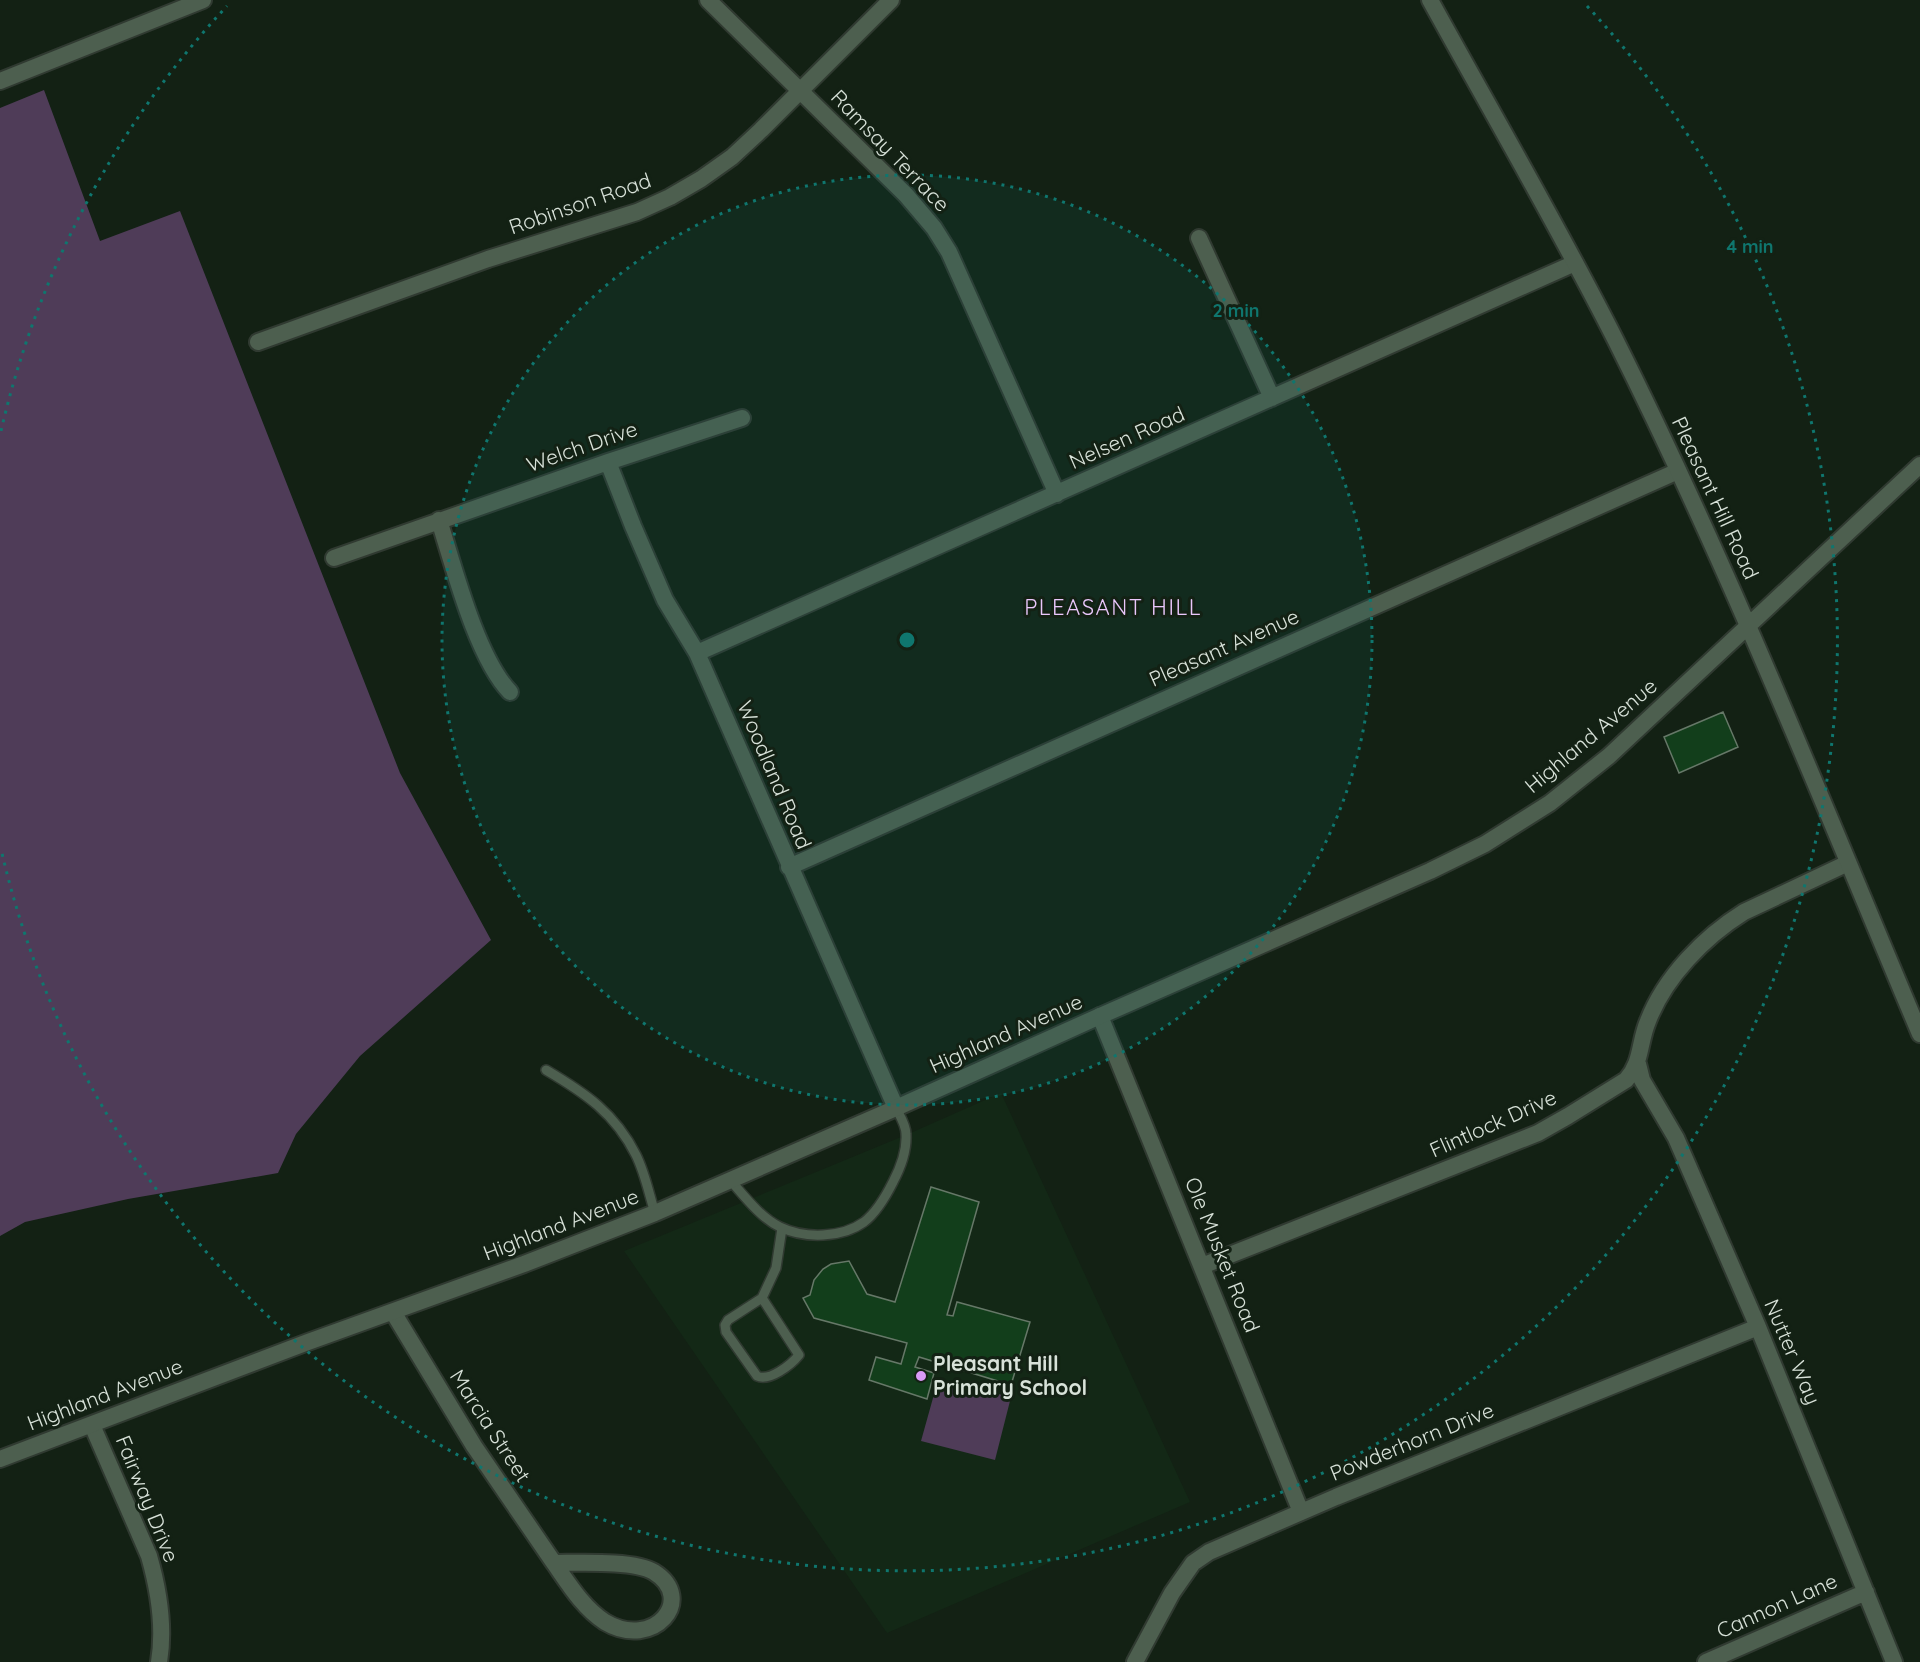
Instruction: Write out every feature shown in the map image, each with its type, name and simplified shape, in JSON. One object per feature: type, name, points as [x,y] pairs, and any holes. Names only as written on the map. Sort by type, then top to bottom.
[{"type":"street","points":[[0,81],[203,0]]},
{"type":"street","name":"Ramsay Terrace","points":[[708,0],[912,201],[943,242],[1057,494]]},
{"type":"street","name":"Robinson Road","points":[[258,342],[488,259],[637,212],[670,197],[732,157],[891,0]]},
{"type":"street","name":"Pleasant Hill Road","points":[[1430,0],[1575,263],[1678,471],[1749,626],[1920,1034]]},
{"type":"street","points":[[1199,238],[1272,398]]},
{"type":"street","name":"Nelsen Road","points":[[697,653],[1575,263]]},
{"type":"street","name":"Welch Drive","points":[[334,558],[608,462],[742,418]]},
{"type":"street","name":"Woodland Road","points":[[608,462],[665,600],[697,653],[896,1108]]},
{"type":"street","name":"Highland Avenue","points":[[0,1459],[655,1213],[1430,871],[1504,833],[1550,803],[1609,756],[1920,465]]},
{"type":"street","name":"Pleasant Avenue","points":[[789,867],[1678,471]]},
{"type":"street","points":[[439,520],[475,628],[498,678],[510,692]]},
{"type":"street","points":[[1638,1064],[1640,1045],[1651,1012],[1680,968],[1704,943],[1744,912],[1848,863]]},
{"type":"street","name":"Ole Musket Road","points":[[1100,1016],[1301,1512]]},
{"type":"street","name":"Flintlock Drive","points":[[1202,1266],[1538,1132],[1626,1080],[1638,1064]]},
{"type":"street","name":"Nutter Way","points":[[1638,1064],[1642,1080],[1676,1138],[1758,1327],[1894,1662]]},
{"type":"street","name":"Marcia Street","points":[[393,1312],[474,1446],[554,1563],[577,1596],[603,1621],[617,1628],[633,1631],[647,1629],[662,1622],[672,1605],[668,1585],[654,1572],[638,1566],[554,1563]]},
{"type":"street","name":"Powderhorn Drive","points":[[1135,1662],[1172,1593],[1193,1563],[1209,1552],[1301,1512],[1758,1327]]},
{"type":"street","name":"Fairway Drive","points":[[92,1425],[152,1568],[162,1626],[159,1662]]},
{"type":"street","name":"Cannon Lane","points":[[1706,1662],[1866,1592]]},
{"type":"lane","points":[[546,1070],[581,1090],[623,1132],[637,1157],[655,1213]]},
{"type":"lane","points":[[730,1181],[754,1206],[782,1228],[811,1234],[831,1234],[850,1229],[866,1221],[882,1203],[900,1169],[906,1133],[896,1108]]},
{"type":"lane","points":[[762,1298],[799,1355],[768,1377],[762,1378],[757,1376],[726,1332],[725,1325],[728,1320],[762,1298],[776,1268],[782,1228]]},
{"type":"shaded area","points":[[44,90],[100,241],[180,211],[400,773],[491,940],[360,1056],[296,1134],[278,1173],[128,1199],[25,1222],[0,1236],[0,108]]},
{"type":"shaded area","name":"Pleasant Hill Primary School","points":[[1001,1093],[1190,1502],[887,1633],[624,1251],[906,1135]]},
{"type":"shaded area","points":[[938,1380],[1011,1397],[995,1460],[921,1441]]},
{"type":"building","points":[[1723,712],[1738,747],[1679,773],[1664,737]]},
{"type":"building","points":[[931,1187],[979,1202],[947,1315],[953,1316],[957,1302],[1030,1322],[1011,1385],[919,1357],[915,1367],[934,1373],[927,1399],[869,1380],[876,1357],[901,1364],[907,1343],[814,1318],[803,1298],[810,1295],[814,1280],[823,1269],[831,1264],[849,1261],[867,1294],[895,1302]]},
{"type":"place","name":"Pleasant Hill Primary School","points":[[921,1376]]},
{"type":"district","name":"PLEASANT HILL","points":[[1113,607]]}]
